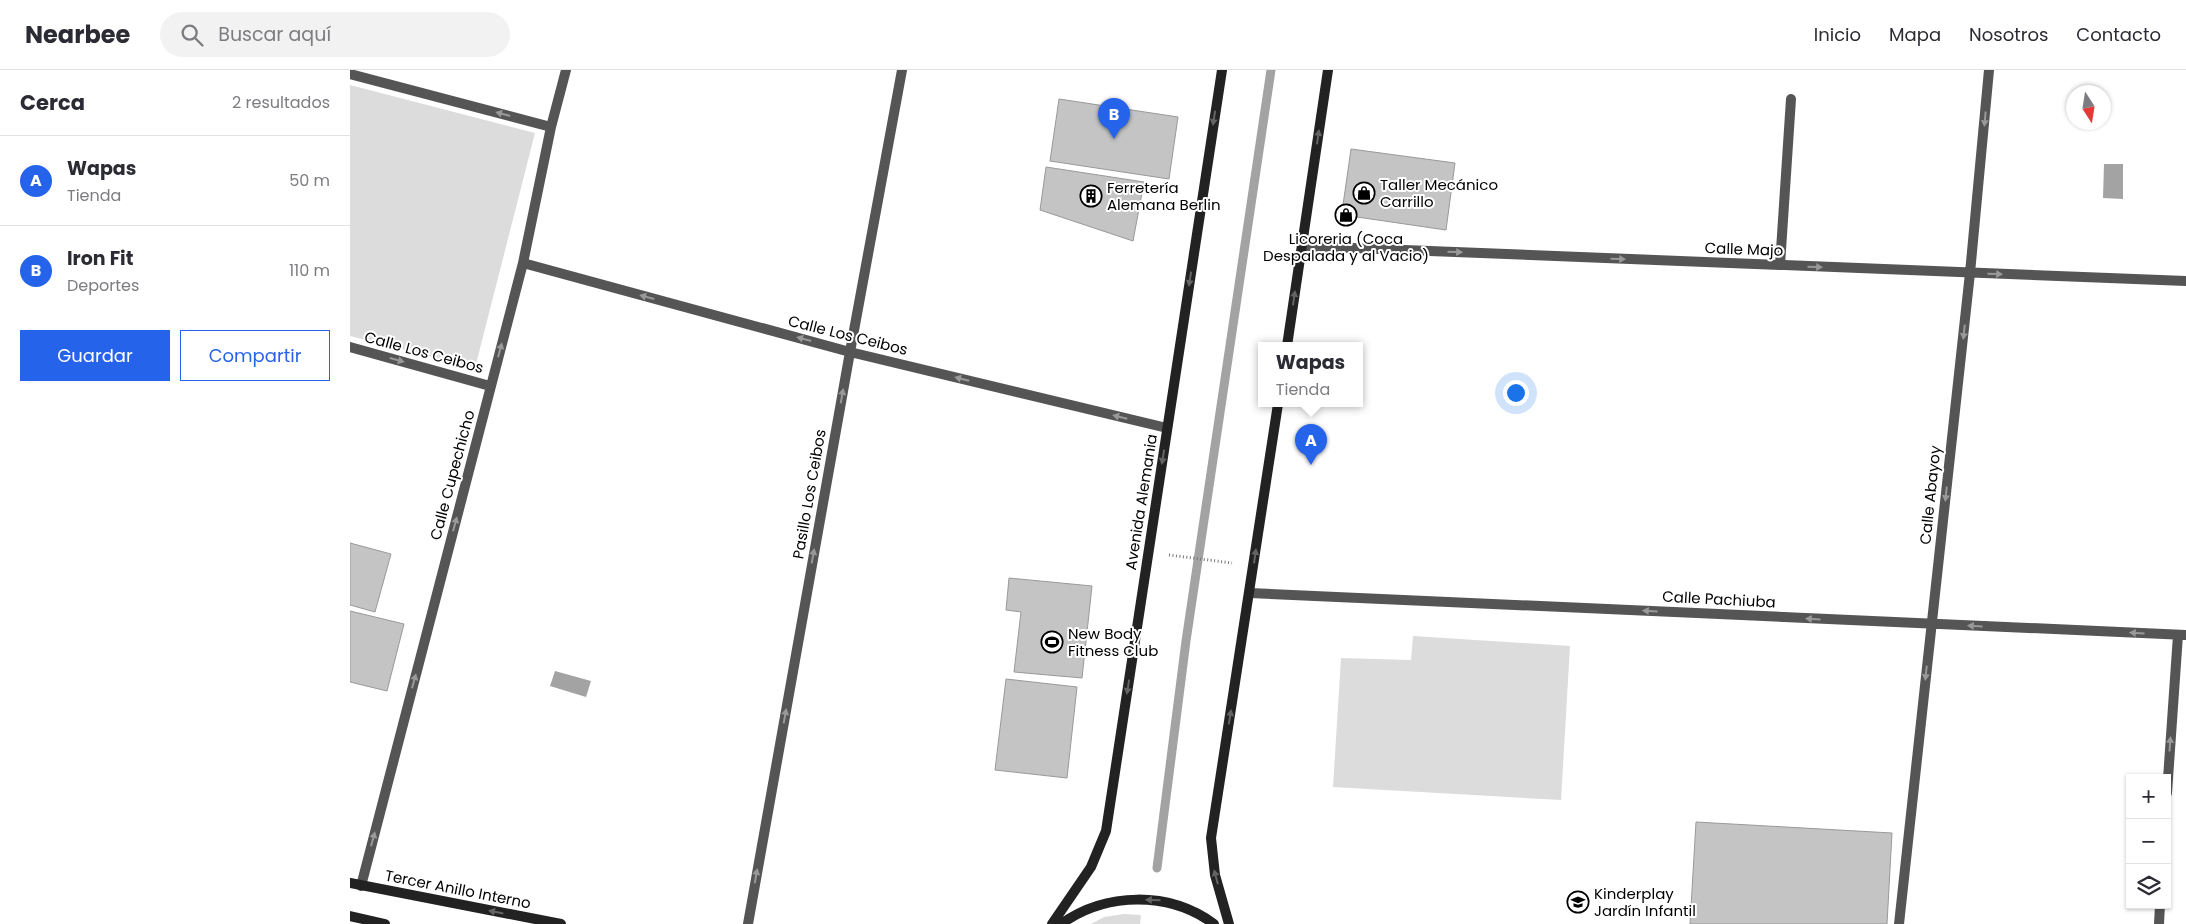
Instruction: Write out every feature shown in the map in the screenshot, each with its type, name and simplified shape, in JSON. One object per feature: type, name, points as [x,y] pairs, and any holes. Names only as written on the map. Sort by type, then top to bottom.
[{"type":"main road","name":"Avenida Alemania","points":[[1052,924],[1091,867],[1106,831],[1222,70]]},
{"type":"main road","points":[[1288,342],[1328,70]]},
{"type":"main road","points":[[1229,924],[1214,875],[1211,838],[1278,407]]},
{"type":"main road","name":"Tercer Anillo Interno","points":[[350,884],[561,924]]},
{"type":"main road","points":[[1061,924],[1078,912],[1118,900],[1161,900],[1200,914],[1214,924]]},
{"type":"main road","points":[[350,916],[385,924]]},
{"type":"street","name":"Calle Cupechicho","points":[[361,886],[523,263],[550,127],[566,70]]},
{"type":"street","name":"Pasillo Los Ceibos","points":[[748,924],[902,70]]},
{"type":"street","name":"Calle Abayoy","points":[[1899,924],[1970,273],[1989,70]]},
{"type":"street","points":[[350,74],[550,127]]},
{"type":"street","points":[[1780,265],[1791,99]]},
{"type":"street","name":"Calle Majo","points":[[1302,246],[2186,281]]},
{"type":"street","name":"Calle Los Ceibos","points":[[523,263],[850,352],[1167,428]]},
{"type":"street","name":"Calle Los Ceibos","points":[[350,347],[490,386]]},
{"type":"street","name":"Calle Pachiuba","points":[[1250,593],[2182,635]]},
{"type":"street","points":[[2169,774],[2182,635]]},
{"type":"street","points":[[2159,924],[2160,909]]},
{"type":"path","points":[[1177,556],[1211,560]]},
{"type":"shaded area","points":[[350,85],[535,133],[475,368],[350,336]]},
{"type":"shaded area","points":[[2104,164],[2123,164],[2123,199],[2103,198]]},
{"type":"shaded area","points":[[1413,636],[1570,646],[1561,800],[1333,787],[1341,658],[1411,660]]},
{"type":"shaded area","points":[[555,671],[591,681],[586,697],[550,686]]},
{"type":"shaded area","points":[[1124,914],[1141,915],[1140,924],[1091,924],[1104,917]]},
{"type":"building","points":[[1059,99],[1178,117],[1169,179],[1050,161]]},
{"type":"building","points":[[1351,149],[1455,163],[1446,230],[1357,217],[1343,205]]},
{"type":"building","name":"Ferretería Alemana Berlin","points":[[1046,167],[1144,182],[1133,241],[1040,210]]},
{"type":"building","points":[[350,543],[391,554],[375,612],[350,605]]},
{"type":"building","name":"New Body Fitness Club","points":[[1009,578],[1092,586],[1082,678],[1014,672],[1021,612],[1006,610]]},
{"type":"building","points":[[350,611],[404,624],[387,691],[350,682]]},
{"type":"building","points":[[1006,679],[1077,687],[1067,778],[995,770]]},
{"type":"building","points":[[1696,822],[1892,833],[1887,924],[1690,924]]},
{"type":"waterway","points":[[1157,868],[1186,641],[1271,70]]},
{"type":"place","name":"Iron Fit","points":[[1114,139]]},
{"type":"place","name":"Taller Mecánico Carrillo","points":[[1364,193]]},
{"type":"place","name":"Ferretería Alemana Berlin","points":[[1091,196]]},
{"type":"place","name":"Licoreria (Coca Despalada y al Vacio)","points":[[1346,215]]},
{"type":"place","name":"Wapas","points":[[1311,465]]},
{"type":"place","name":"New Body Fitness Club","points":[[1052,642]]},
{"type":"place","name":"Kinderplay Jardín Infantil","points":[[1578,902]]}]
